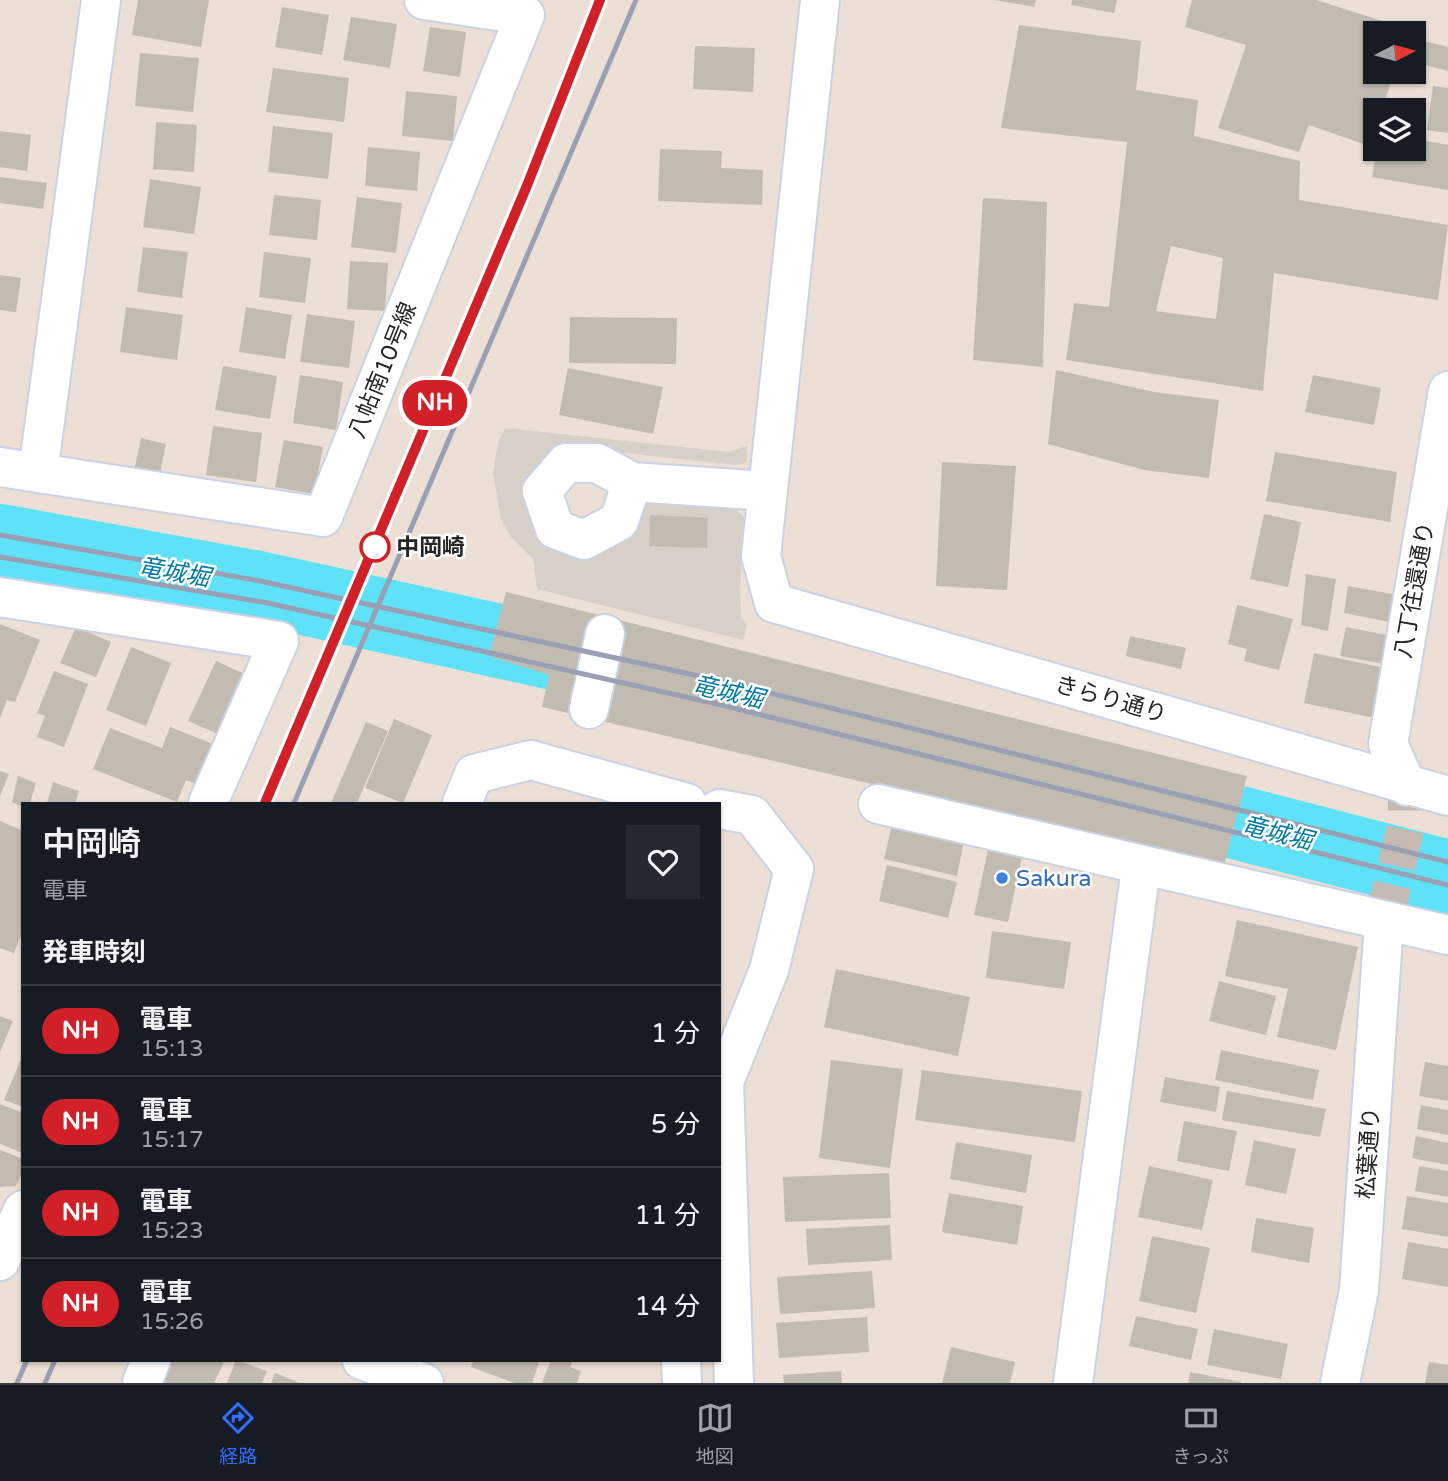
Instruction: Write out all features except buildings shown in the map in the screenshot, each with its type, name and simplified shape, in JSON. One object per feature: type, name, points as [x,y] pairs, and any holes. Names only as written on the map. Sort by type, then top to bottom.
[{"type":"street","points":[[38,473],[101,0]]},
{"type":"street","name":"八帖南10号線","points":[[0,467],[323,517],[525,15],[424,0]]},
{"type":"street","points":[[632,482],[767,491],[820,0]]},
{"type":"street","name":"八丁往還通り","points":[[1407,786],[1388,744],[1448,391]]},
{"type":"street","name":"きらり通り","points":[[767,491],[761,556],[774,603],[1448,796]]},
{"type":"street","points":[[0,597],[279,641],[208,802]]},
{"type":"street","points":[[589,709],[605,634]]},
{"type":"street","points":[[462,802],[474,774],[531,760],[683,802]]},
{"type":"street","points":[[878,804],[1141,867],[1448,935]]},
{"type":"street","points":[[721,809],[752,816],[794,869],[769,970],[724,1082],[734,1383]]},
{"type":"street","points":[[1073,1383],[1141,867]]},
{"type":"street","name":"松葉通り","points":[[1339,1383],[1359,1290],[1384,922]]},
{"type":"street","points":[[0,1261],[16,1213]]},
{"type":"street","points":[[142,1383],[150,1362]]},
{"type":"street","points":[[681,1362],[682,1383]]},
{"type":"street","points":[[366,1369],[424,1383]]},
{"type":"shaded area","points":[[505,428],[729,452],[747,446],[747,463],[736,465],[578,448],[547,540],[640,496],[729,503],[745,518],[740,587],[741,617],[747,626],[743,640],[537,589],[533,559],[511,537],[501,520],[493,473],[498,442]]},
{"type":"waterway","name":"竜城堀","points":[[0,541],[253,587],[591,661]]},
{"type":"waterway","name":"竜城堀","points":[[1138,797],[1448,877]]},
{"type":"tunnel","points":[[1384,922],[1407,820],[1407,786]]},
{"type":"railway","points":[[265,802],[526,188],[600,0]]},
{"type":"railway","points":[[294,802],[636,0]]},
{"type":"railway","points":[[0,535],[260,581],[722,681],[1448,862]]},
{"type":"railway","points":[[0,557],[268,603],[717,704],[1448,885]]},
{"type":"railway","points":[[17,1383],[26,1362]]},
{"type":"railway","points":[[45,1383],[54,1362]]},
{"type":"train","name":"NH","points":[[265,802],[526,188],[600,0]]},
{"type":"place","name":"中岡崎","points":[[375,547]]},
{"type":"place","name":"Sakura","points":[[1002,878]]}]
